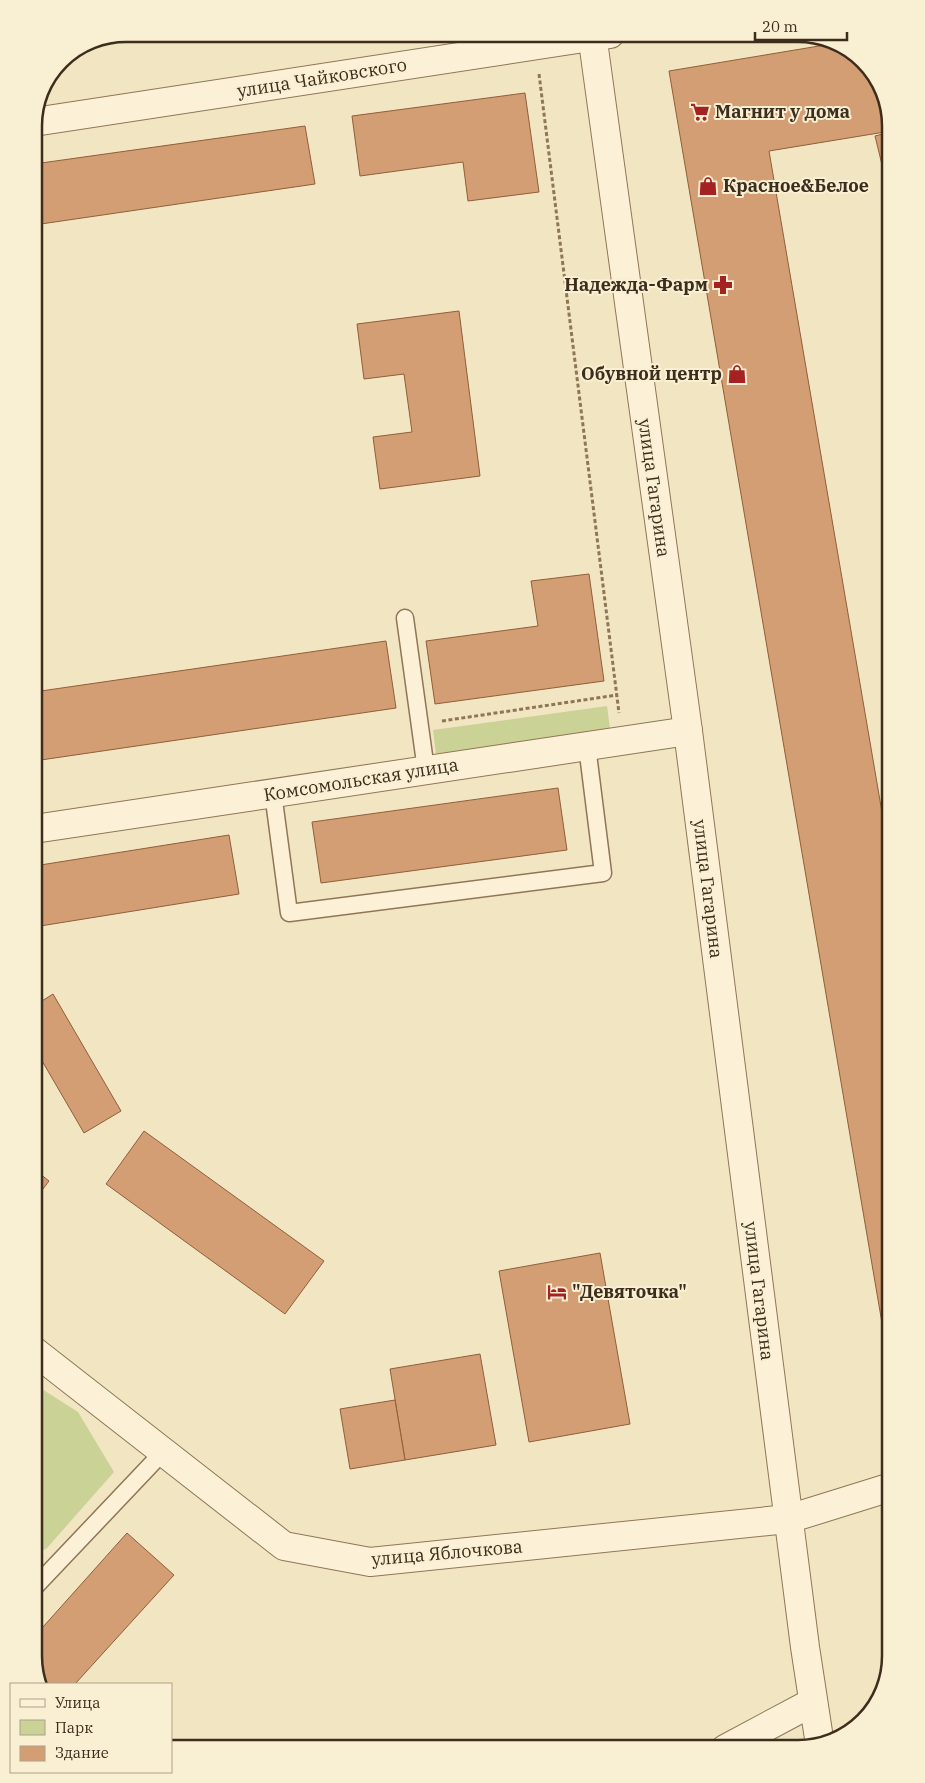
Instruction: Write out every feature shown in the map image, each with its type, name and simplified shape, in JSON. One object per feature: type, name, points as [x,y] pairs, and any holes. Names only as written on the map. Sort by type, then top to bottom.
[{"type":"street","name":"улица Чайковского","points":[[43,121],[550,43]]},
{"type":"street","name":"улица Гагарина","points":[[599,43],[788,1519],[819,1738]]},
{"type":"street","name":"Комсомольская улица","points":[[43,828],[688,731]]},
{"type":"street","name":"улица Яблочкова","points":[[42,1357],[284,1546],[370,1562],[788,1519],[882,1490]]},
{"type":"street","points":[[743,1740],[813,1702]]},
{"type":"lane","points":[[404,618],[426,770]]},
{"type":"lane","points":[[273,793],[289,913],[603,873],[587,746]]},
{"type":"lane","points":[[42,1580],[163,1452]]},
{"type":"path","points":[[535,45],[623,741]]},
{"type":"path","points":[[420,724],[617,696]]},
{"type":"green space","points":[[607,706],[610,729],[436,754],[433,730]]},
{"type":"green space","points":[[42,1389],[78,1412],[114,1472],[47,1548],[42,1551]]},
{"type":"building","points":[[821,46],[840,54],[858,67],[876,94],[881,110],[882,132],[769,151],[882,812],[882,1323],[669,71]]},
{"type":"building","points":[[525,93],[539,192],[468,201],[463,162],[360,176],[352,116]]},
{"type":"building","points":[[305,126],[315,184],[43,224],[43,163]]},
{"type":"building","points":[[882,134],[882,165],[875,136]]},
{"type":"building","points":[[459,311],[480,476],[380,489],[373,437],[412,432],[404,374],[364,379],[357,324]]},
{"type":"building","points":[[589,574],[604,681],[435,704],[426,641],[538,626],[531,581]]},
{"type":"building","points":[[386,641],[396,708],[43,760],[43,691]]},
{"type":"building","points":[[558,788],[567,850],[321,883],[312,822]]},
{"type":"building","points":[[229,835],[239,894],[42,926],[43,865]]},
{"type":"building","points":[[53,994],[121,1111],[84,1133],[42,1061],[42,1001]]},
{"type":"building","points":[[144,1131],[324,1261],[285,1314],[106,1184]]},
{"type":"building","points":[[42,1176],[49,1181],[42,1190]]},
{"type":"building","points":[[600,1253],[630,1424],[529,1442],[499,1271]]},
{"type":"building","points":[[480,1354],[496,1445],[405,1460],[390,1369]]},
{"type":"building","points":[[395,1400],[405,1460],[350,1469],[340,1409]]},
{"type":"building","points":[[127,1533],[174,1575],[76,1683],[47,1683],[42,1656],[42,1628]]},
{"type":"place","name":"Магнит у дома","points":[[700,112]]},
{"type":"place","name":"Красное&Белое","points":[[708,186]]},
{"type":"place","name":"Надежда-Фарм","points":[[723,285]]},
{"type":"place","name":"Обувной центр","points":[[737,374]]},
{"type":"place","name":"\"Девяточка\"","points":[[557,1292]]}]
